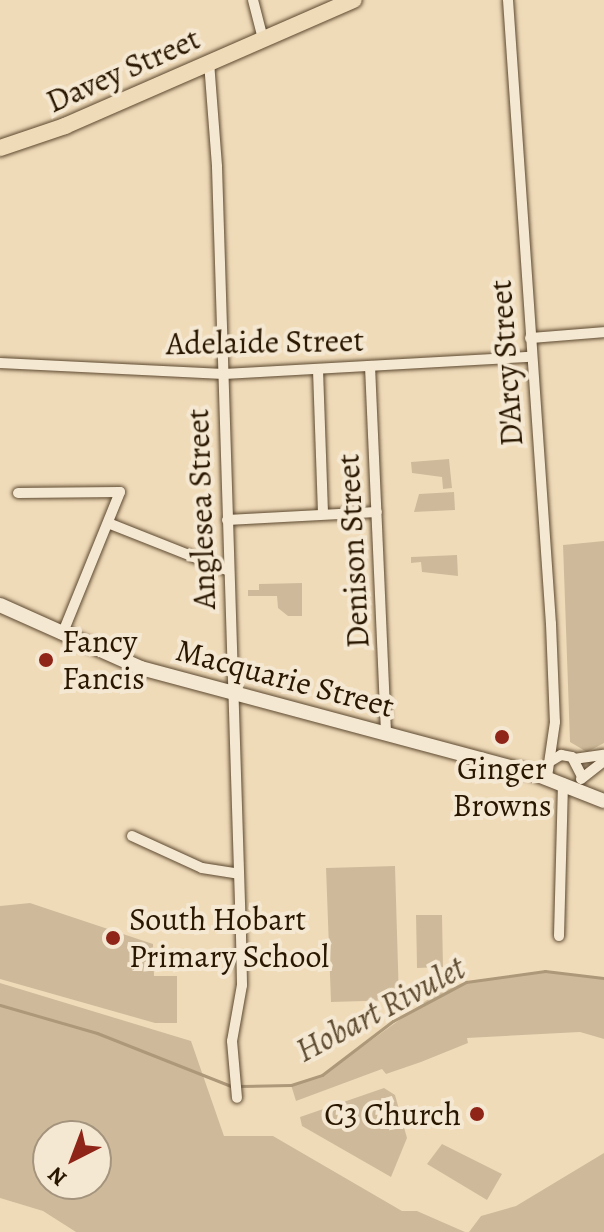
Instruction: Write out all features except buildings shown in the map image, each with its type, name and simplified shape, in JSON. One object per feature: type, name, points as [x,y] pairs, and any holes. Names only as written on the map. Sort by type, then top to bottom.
[{"type":"main road","name":"Davey Street","points":[[0,148],[53,131],[354,0]]},
{"type":"street","points":[[253,0],[263,39]]},
{"type":"street","name":"D'Arcy Street","points":[[508,0],[555,722],[547,777]]},
{"type":"street","name":"Anglesea Street","points":[[209,62],[224,374],[230,693],[239,874],[242,985],[232,1041],[237,1098]]},
{"type":"street","points":[[530,338],[604,332]]},
{"type":"street","name":"Adelaide Street","points":[[0,363],[224,374],[531,357]]},
{"type":"street","name":"Denison Street","points":[[370,366],[386,733]]},
{"type":"street","points":[[318,370],[323,514]]},
{"type":"street","points":[[18,493],[120,492],[62,635]]},
{"type":"street","points":[[227,520],[377,512]]},
{"type":"street","points":[[108,523],[227,570]]},
{"type":"street","name":"Macquarie Street","points":[[0,605],[141,668],[574,782],[604,801]]},
{"type":"street","name":"D'Arcy Street","points":[[555,722],[573,758],[574,782]]},
{"type":"street","points":[[551,761],[561,755],[573,758],[604,755]]},
{"type":"street","points":[[559,936],[574,782],[604,761]]},
{"type":"street","points":[[132,836],[202,868],[239,874]]},
{"type":"shaded area","points":[[449,459],[452,488],[443,489],[442,477],[412,473],[411,462]]},
{"type":"shaded area","points":[[454,492],[455,510],[414,512],[419,494]]},
{"type":"shaded area","points":[[604,541],[604,743],[587,752],[570,742],[563,545]]},
{"type":"shaded area","points":[[457,555],[458,576],[422,572],[421,562],[411,563],[411,557]]},
{"type":"shaded area","points":[[302,583],[302,616],[288,616],[278,608],[277,596],[248,596],[248,590],[259,590],[259,584]]},
{"type":"shaded area","points":[[395,866],[399,1000],[331,1002],[326,868]]},
{"type":"shaded area","points":[[30,903],[153,944],[154,976],[177,976],[177,1023],[155,1023],[0,979],[0,906]]},
{"type":"shaded area","points":[[416,915],[442,915],[443,967],[417,968]]},
{"type":"shaded area","points":[[545,971],[604,978],[604,1039],[580,1032],[467,1038],[468,1043],[421,1062],[386,1074],[382,1069],[296,1101],[291,1085],[323,1075],[434,995],[466,982]]},
{"type":"shaded area","points":[[0,983],[191,1041],[224,1136],[273,1136],[402,1211],[417,1211],[465,1232],[76,1232],[43,1211],[0,1198]]},
{"type":"shaded area","points":[[384,1088],[395,1095],[407,1138],[391,1177],[302,1126],[300,1117]]},
{"type":"shaded area","points":[[442,1144],[502,1174],[487,1200],[427,1164]]},
{"type":"shaded area","points":[[604,1153],[604,1232],[469,1232],[481,1216],[516,1206]]},
{"type":"waterway","name":"Hobart Rivulet","points":[[239,1086],[291,1085],[322,1075],[393,1021],[466,982],[545,971],[604,978]]},
{"type":"waterway","name":"Hobart Rivulet","points":[[0,1005],[97,1033],[231,1086]]},
{"type":"place","name":"Fancy Fancis","points":[[46,660]]},
{"type":"place","name":"Ginger Browns","points":[[502,737]]},
{"type":"place","name":"South Hobart Primary School","points":[[113,938]]},
{"type":"place","name":"C3 Church","points":[[477,1114]]}]
